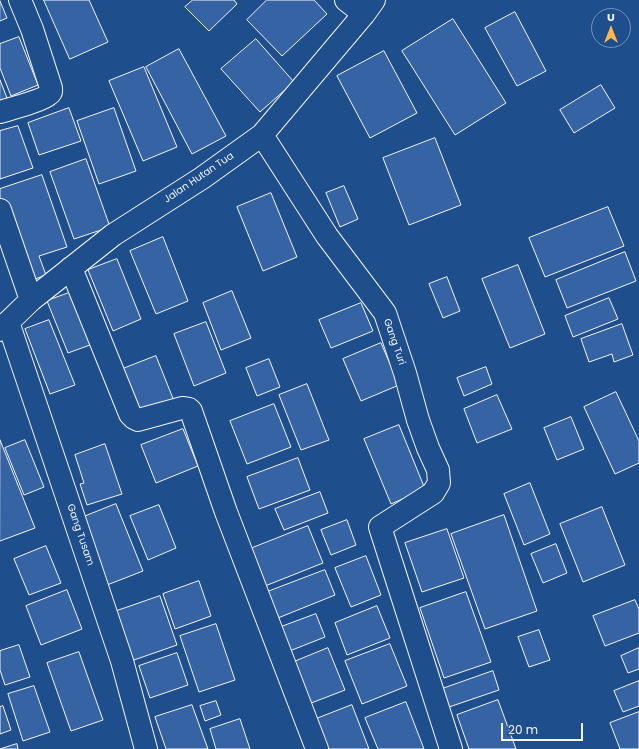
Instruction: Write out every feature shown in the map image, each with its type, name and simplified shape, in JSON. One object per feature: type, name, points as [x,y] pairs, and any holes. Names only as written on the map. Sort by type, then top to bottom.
[{"type":"street","points":[[0,112],[48,96],[51,91],[32,29],[20,0]]},
{"type":"street","points":[[346,0],[369,7]]},
{"type":"street","name":"Jalan Hutan Tua","points":[[4,326],[31,300],[113,235],[202,178],[262,135],[369,7]]},
{"type":"street","name":"Gang Turi","points":[[262,135],[327,236],[385,313],[405,373],[418,420],[438,470],[439,483],[434,493],[380,527],[451,749]]},
{"type":"street","points":[[0,210],[31,300]]},
{"type":"street","points":[[71,268],[130,414],[138,420],[182,408],[189,408],[191,411],[226,512],[317,749]]},
{"type":"street","name":"Gang Tusam","points":[[4,326],[122,661],[146,749]]},
{"type":"building","points":[[44,0],[89,0],[108,42],[70,59]]},
{"type":"building","points":[[193,0],[234,0],[237,4],[209,31],[185,7]]},
{"type":"building","points":[[267,0],[314,0],[327,14],[282,56],[247,20]]},
{"type":"building","points":[[0,1],[7,18],[0,21]]},
{"type":"building","points":[[515,12],[546,71],[517,86],[485,28]]},
{"type":"building","points":[[453,19],[506,103],[455,135],[402,51]]},
{"type":"building","points":[[19,37],[38,85],[11,96],[0,68],[0,44]]},
{"type":"building","points":[[256,39],[294,82],[260,112],[221,69]]},
{"type":"building","points":[[179,49],[226,136],[192,154],[146,67]]},
{"type":"building","points":[[384,51],[417,113],[370,138],[337,76]]},
{"type":"building","points":[[144,67],[177,147],[143,161],[109,81]]},
{"type":"building","points":[[0,80],[7,98],[0,101]]},
{"type":"building","points":[[601,85],[615,108],[574,133],[560,110]]},
{"type":"building","points":[[69,108],[81,141],[39,155],[28,123]]},
{"type":"building","points":[[114,108],[136,171],[99,184],[77,121]]},
{"type":"building","points":[[18,126],[33,168],[0,179],[0,131]]},
{"type":"building","points":[[435,138],[461,205],[409,225],[383,158]]},
{"type":"building","points":[[86,159],[110,227],[74,239],[50,172]]},
{"type":"building","points":[[42,175],[67,247],[39,256],[46,275],[27,282],[0,203],[0,189]]},
{"type":"building","points":[[344,186],[358,219],[340,227],[326,193]]},
{"type":"building","points":[[271,193],[297,257],[263,271],[237,207]]},
{"type":"building","points":[[608,207],[624,246],[545,277],[529,238]]},
{"type":"building","points":[[163,237],[188,301],[156,314],[130,251]]},
{"type":"building","points":[[625,252],[636,281],[567,308],[556,280]]},
{"type":"building","points":[[117,259],[141,319],[113,331],[88,270]]},
{"type":"building","points":[[518,265],[545,334],[510,348],[482,279]]},
{"type":"building","points":[[447,277],[460,311],[443,318],[429,284]]},
{"type":"building","points":[[88,286],[109,338],[68,353],[47,301]]},
{"type":"building","points":[[232,291],[251,338],[221,350],[203,303]]},
{"type":"building","points":[[609,298],[618,319],[573,337],[565,316]]},
{"type":"building","points":[[361,303],[373,331],[331,348],[319,320]]},
{"type":"building","points":[[49,320],[75,385],[50,394],[25,329]]},
{"type":"building","points":[[206,322],[226,373],[194,386],[174,334]]},
{"type":"building","points":[[622,324],[633,355],[614,362],[612,354],[589,362],[581,339]]},
{"type":"building","points":[[381,343],[399,385],[361,401],[343,359]]},
{"type":"building","points":[[156,356],[178,411],[142,425],[120,370]]},
{"type":"building","points":[[269,359],[280,387],[257,396],[246,368]]},
{"type":"building","points":[[486,367],[492,384],[464,396],[457,378]]},
{"type":"building","points":[[307,384],[329,440],[301,450],[279,395]]},
{"type":"building","points":[[616,392],[639,441],[639,463],[615,474],[584,407]]},
{"type":"building","points":[[497,395],[512,429],[477,443],[464,409]]},
{"type":"building","points":[[274,404],[291,447],[247,464],[230,421]]},
{"type":"building","points":[[571,417],[584,449],[557,460],[544,428]]},
{"type":"building","points":[[399,425],[425,489],[391,504],[364,439]]},
{"type":"building","points":[[183,429],[198,466],[156,483],[141,445]]},
{"type":"building","points":[[0,440],[35,528],[0,541]]},
{"type":"building","points":[[25,440],[44,487],[24,495],[5,448]]},
{"type":"building","points":[[105,444],[122,494],[87,505],[80,484],[84,483],[75,455]]},
{"type":"building","points":[[298,458],[310,490],[259,509],[247,477]]},
{"type":"building","points":[[530,483],[550,534],[524,545],[504,494]]},
{"type":"building","points":[[320,492],[328,513],[284,530],[275,509]]},
{"type":"building","points":[[116,504],[143,571],[107,585],[81,518]]},
{"type":"building","points":[[159,505],[176,548],[148,560],[130,516]]},
{"type":"building","points":[[602,507],[625,565],[583,582],[560,524]]},
{"type":"building","points":[[504,515],[537,611],[485,629],[451,534]]},
{"type":"building","points":[[347,520],[356,545],[331,555],[321,530]]},
{"type":"building","points":[[308,526],[323,563],[265,586],[250,549]]},
{"type":"building","points":[[447,529],[464,578],[422,592],[405,543]]},
{"type":"building","points":[[556,544],[567,573],[543,583],[531,554]]},
{"type":"building","points":[[46,546],[61,583],[29,595],[14,559]]},
{"type":"building","points":[[366,556],[381,595],[351,607],[335,568]]},
{"type":"building","points":[[325,570],[335,595],[273,620],[262,594]]},
{"type":"building","points":[[199,581],[211,616],[175,629],[163,594]]},
{"type":"building","points":[[67,590],[82,629],[41,645],[26,606]]},
{"type":"building","points":[[466,592],[491,662],[444,678],[420,608]]},
{"type":"building","points":[[160,596],[177,645],[131,661],[114,612]]},
{"type":"building","points":[[635,600],[639,609],[639,633],[605,646],[593,616]]},
{"type":"building","points":[[377,606],[390,638],[347,655],[335,623]]},
{"type":"building","points":[[316,614],[325,637],[282,654],[273,630]]},
{"type":"building","points":[[216,624],[235,680],[199,692],[180,636]]},
{"type":"building","points":[[539,630],[550,660],[529,667],[518,637]]},
{"type":"building","points":[[390,644],[407,686],[362,704],[345,661]]},
{"type":"building","points":[[19,645],[30,677],[5,685],[0,670],[0,651]]},
{"type":"building","points":[[328,648],[345,690],[306,705],[289,664]]},
{"type":"building","points":[[639,648],[639,669],[628,673],[621,656]]},
{"type":"building","points":[[79,652],[103,720],[71,731],[47,663]]},
{"type":"building","points":[[177,653],[188,685],[150,698],[139,666]]},
{"type":"building","points":[[493,671],[499,690],[449,707],[442,689]]},
{"type":"building","points":[[639,681],[639,706],[623,712],[614,691]]},
{"type":"building","points":[[34,686],[50,732],[23,741],[8,694]]},
{"type":"building","points":[[498,700],[516,749],[469,749],[457,715]]},
{"type":"building","points":[[216,701],[221,715],[205,721],[200,706]]},
{"type":"building","points":[[406,702],[424,749],[378,749],[365,718]]},
{"type":"building","points":[[192,705],[208,749],[166,749],[155,717]]},
{"type":"building","points":[[352,705],[369,749],[322,749],[311,721]]},
{"type":"building","points":[[3,706],[11,730],[0,734],[0,707]]},
{"type":"building","points":[[639,712],[639,749],[620,749],[610,723]]},
{"type":"building","points":[[240,719],[250,749],[216,749],[210,729]]},
{"type":"building","points":[[17,744],[18,749],[0,749]]}]
